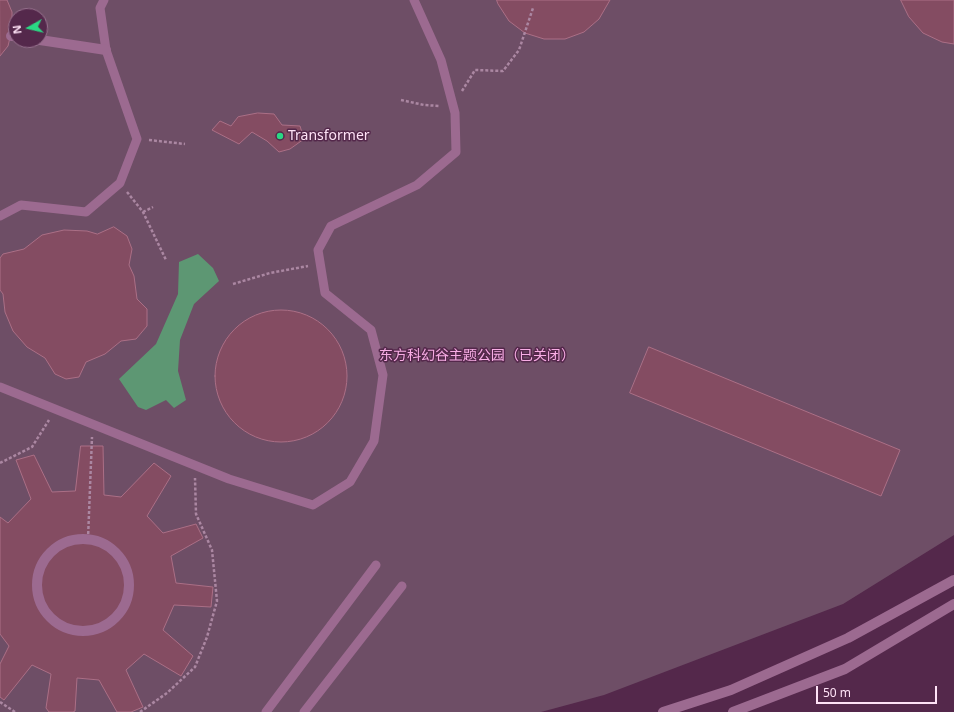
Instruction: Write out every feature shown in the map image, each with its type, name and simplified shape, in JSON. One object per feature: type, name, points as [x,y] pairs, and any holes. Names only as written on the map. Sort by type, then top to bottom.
[{"type":"street","points":[[48,41],[106,50]]},
{"type":"street","points":[[88,539],[103,544],[115,553],[124,566],[128,580],[128,596],[121,611],[111,622],[98,629],[84,631],[70,629],[57,623],[46,613],[40,601],[37,587],[39,571],[46,557],[58,546],[72,540],[88,539]]},
{"type":"street","points":[[663,712],[731,690],[848,638],[954,580]]},
{"type":"street","points":[[733,712],[845,669],[954,604]]},
{"type":"lane","points":[[0,216],[21,205],[86,212],[120,183],[137,139],[106,50],[100,8],[104,0]]},
{"type":"lane","points":[[0,387],[229,479],[313,505],[350,482],[374,441],[383,375],[371,330],[324,293],[318,250],[331,226],[417,186],[456,152],[454,113],[441,60],[414,0]]},
{"type":"lane","points":[[266,712],[376,565]]},
{"type":"lane","points":[[304,712],[402,586]]},
{"type":"path","points":[[401,100],[424,105],[453,107],[475,70],[503,71],[519,50],[533,8]]},
{"type":"path","points":[[137,139],[185,144]]},
{"type":"path","points":[[120,183],[143,212],[166,260]]},
{"type":"path","points":[[143,212],[153,207]]},
{"type":"path","points":[[232,284],[270,273],[320,264]]},
{"type":"path","points":[[0,463],[32,447],[56,409]]},
{"type":"path","points":[[88,539],[93,424]]},
{"type":"path","points":[[140,712],[167,693],[195,667],[217,601],[212,550],[196,514],[195,465]]},
{"type":"path","points":[[0,702],[15,712]]},
{"type":"green space","name":"东方科幻谷主题公园（已关闭）","points":[[0,0],[954,0],[954,535],[843,604],[604,695],[541,712],[0,712]]},
{"type":"shaded area","points":[[198,254],[213,268],[219,281],[194,304],[180,340],[178,371],[186,400],[174,408],[166,400],[146,410],[138,407],[119,379],[156,344],[178,294],[179,262]]},
{"type":"building","points":[[0,0],[7,0],[10,8],[8,8],[8,46],[0,56]]},
{"type":"building","points":[[497,0],[610,0],[599,19],[584,32],[565,39],[544,39],[525,33],[509,21]]},
{"type":"building","points":[[901,0],[954,0],[954,44],[942,42],[923,33],[909,17]]},
{"type":"building","name":"Transformer","points":[[258,113],[274,114],[282,125],[300,126],[304,139],[290,149],[279,152],[267,141],[252,132],[239,144],[212,130],[220,121],[231,126],[238,117]]},
{"type":"building","points":[[114,227],[127,236],[132,249],[129,265],[134,276],[137,299],[147,309],[147,326],[136,339],[121,341],[105,354],[86,362],[79,377],[66,379],[55,374],[45,358],[27,347],[13,331],[5,312],[3,294],[0,290],[0,258],[3,254],[24,249],[42,235],[64,230],[87,231],[97,234]]},
{"type":"building","points":[[287,310],[306,315],[318,321],[328,329],[336,339],[342,351],[346,363],[346,389],[342,401],[336,413],[328,423],[318,431],[306,437],[294,441],[275,442],[256,437],[244,431],[234,423],[226,413],[220,401],[216,389],[215,370],[220,351],[226,339],[234,329],[244,321],[256,315],[268,311]]},
{"type":"building","points":[[649,347],[900,450],[881,496],[630,393]]},
{"type":"building","points":[[81,446],[103,446],[104,495],[121,497],[154,463],[171,476],[147,516],[163,533],[196,524],[203,538],[171,556],[176,583],[213,587],[211,607],[174,605],[163,630],[193,656],[181,676],[144,654],[126,670],[143,707],[131,712],[117,712],[99,680],[77,678],[75,711],[49,712],[46,708],[51,674],[32,665],[4,700],[0,697],[0,664],[9,646],[0,634],[0,517],[8,523],[31,499],[16,460],[34,455],[52,492],[75,491]]},
{"type":"place","name":"Transformer","points":[[280,136]]}]
